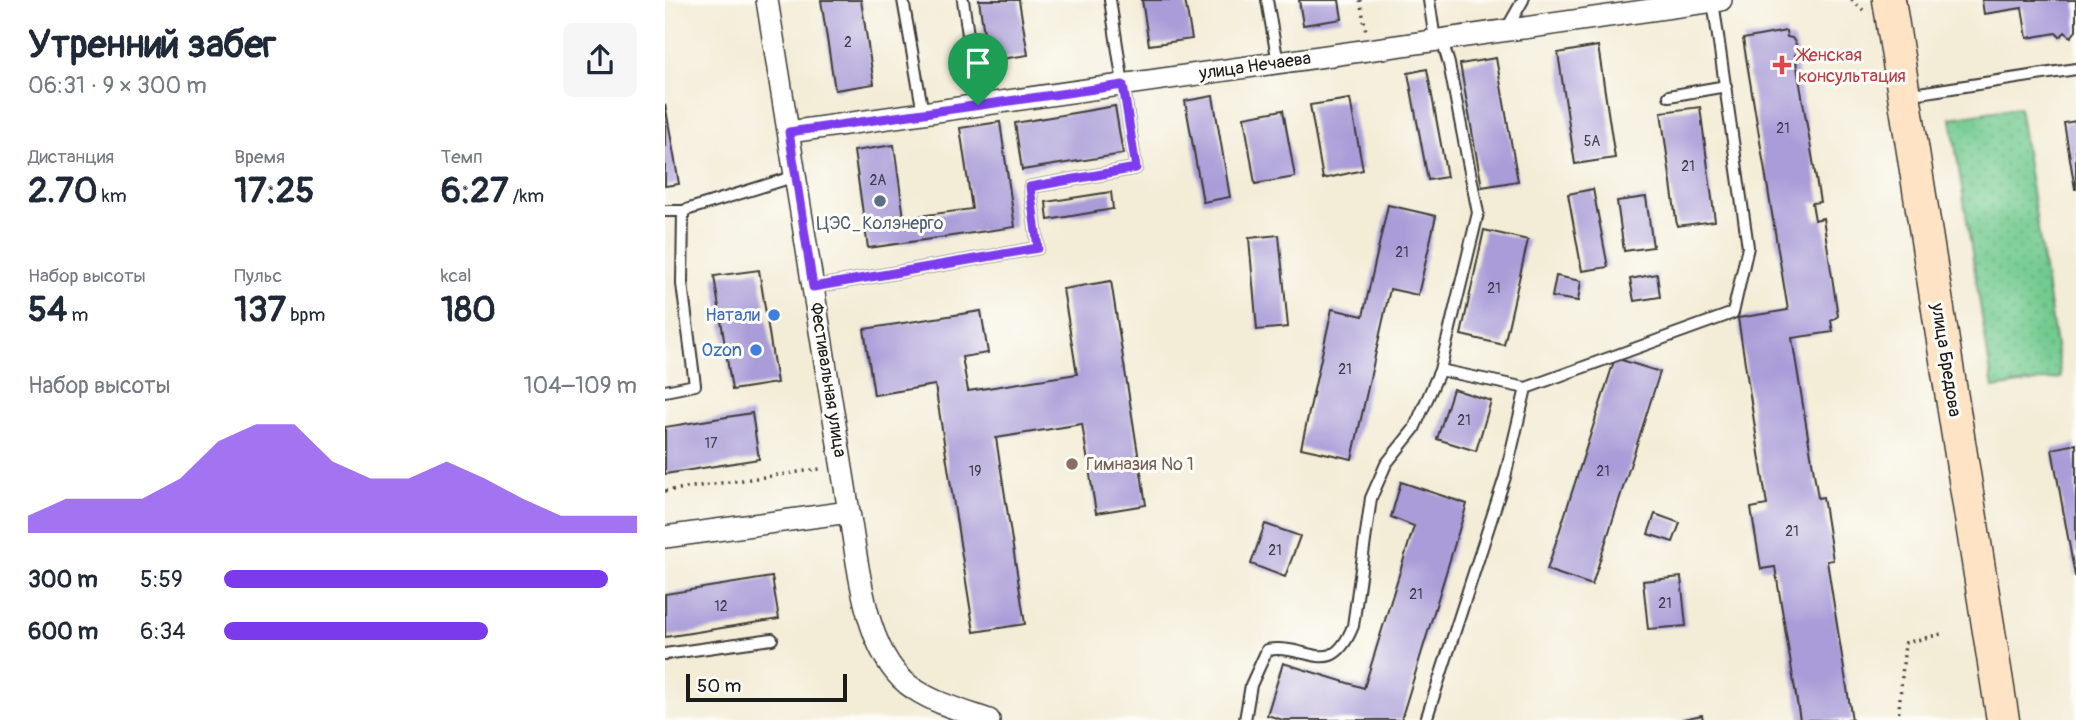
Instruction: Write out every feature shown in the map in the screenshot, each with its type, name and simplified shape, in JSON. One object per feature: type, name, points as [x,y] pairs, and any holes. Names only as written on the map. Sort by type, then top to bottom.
[{"type":"street","name":"Фестивальная улица","points":[[767,0],[862,590],[878,645],[892,670],[912,688],[943,705],[989,720]]},
{"type":"street","name":"улица Бредова","points":[[1889,0],[2003,720]]},
{"type":"street","name":"улица Нечаева","points":[[789,132],[1717,1]]},
{"type":"street","points":[[665,537],[849,512]]},
{"type":"lane","points":[[902,0],[923,113]]},
{"type":"lane","points":[[963,0],[978,105]]},
{"type":"lane","points":[[813,287],[1038,248],[1030,187],[1136,168],[1110,0]]},
{"type":"lane","points":[[1267,0],[1278,63]]},
{"type":"lane","points":[[1245,720],[1251,685],[1267,650],[1281,648],[1326,657],[1337,653],[1346,643],[1353,626],[1371,498],[1386,464],[1413,429],[1440,370],[1478,213],[1449,64],[1439,40],[1429,0]]},
{"type":"lane","points":[[1506,30],[1517,0]]},
{"type":"lane","points":[[1506,30],[1523,0]]},
{"type":"lane","points":[[1440,370],[1526,388],[1733,313],[1748,247],[1725,86],[1717,1]]},
{"type":"lane","points":[[1904,95],[2076,69]]},
{"type":"lane","points":[[1669,96],[1725,86]]},
{"type":"lane","points":[[665,211],[683,211],[796,176]]},
{"type":"lane","points":[[665,391],[695,385],[682,284],[683,211]]},
{"type":"lane","points":[[1426,720],[1505,477],[1526,388]]},
{"type":"lane","points":[[665,654],[772,639]]},
{"type":"path","points":[[1360,0],[1367,37]]},
{"type":"path","points":[[665,491],[842,465]]},
{"type":"path","points":[[1898,720],[1905,643],[1945,633]]},
{"type":"green space","points":[[2019,107],[2061,378],[1993,388],[1951,118]]},
{"type":"building","points":[[821,0],[861,0],[874,84],[835,90]]},
{"type":"building","points":[[979,0],[1019,0],[1028,55],[988,61]]},
{"type":"building","points":[[1142,0],[1185,0],[1192,39],[1149,45]]},
{"type":"building","points":[[1299,0],[1339,0],[1342,19],[1303,25]]},
{"type":"building","points":[[1982,0],[2076,0],[2076,31],[2071,37],[2065,32],[2060,37],[2056,33],[2027,38],[2022,8],[1984,14]]},
{"type":"building","points":[[1786,31],[1787,37],[1792,38],[1796,44],[1798,54],[1795,55],[1820,202],[1812,203],[1815,220],[1823,218],[1838,316],[1831,321],[1833,332],[1792,338],[1818,498],[1823,497],[1833,560],[1827,561],[1852,720],[1800,720],[1775,567],[1761,569],[1751,508],[1767,505],[1738,318],[1788,310],[1743,39]]},
{"type":"building","points":[[1598,46],[1615,158],[1575,164],[1558,53]]},
{"type":"building","points":[[1496,58],[1518,181],[1482,187],[1460,64]]},
{"type":"building","points":[[1427,69],[1447,177],[1428,180],[1408,73]]},
{"type":"building","points":[[1213,96],[1230,197],[1203,202],[1185,101]]},
{"type":"building","points":[[1350,99],[1363,170],[1323,179],[1310,105]]},
{"type":"building","points":[[665,104],[679,184],[665,186]]},
{"type":"building","points":[[1115,106],[1123,154],[1022,170],[1015,123]]},
{"type":"building","points":[[1700,107],[1715,221],[1677,226],[1661,112]]},
{"type":"building","points":[[1283,110],[1295,177],[1255,184],[1244,117]]},
{"type":"building","points":[[2076,121],[2076,189],[2075,189],[2064,123]]},
{"type":"building","points":[[1000,122],[1015,227],[868,248],[854,151],[894,145],[904,218],[972,209],[960,128]]},
{"type":"building","points":[[1593,189],[1608,267],[1582,271],[1568,194]]},
{"type":"building","points":[[1111,192],[1113,209],[1048,220],[1046,202]]},
{"type":"building","points":[[1646,197],[1653,247],[1624,251],[1617,201]]},
{"type":"building","points":[[1388,205],[1436,216],[1418,295],[1390,289],[1352,459],[1301,448],[1332,309],[1363,316]]},
{"type":"building","points":[[1484,230],[1528,240],[1504,345],[1461,335]]},
{"type":"building","points":[[1279,235],[1288,327],[1257,330],[1249,238]]},
{"type":"building","points":[[759,270],[777,383],[732,390],[714,276]]},
{"type":"building","points":[[1657,274],[1660,297],[1634,301],[1630,279]]},
{"type":"building","points":[[1556,276],[1581,281],[1578,301],[1552,297]]},
{"type":"building","points":[[1111,281],[1146,505],[1096,513],[1082,424],[996,438],[1025,624],[974,632],[935,385],[874,395],[864,329],[981,311],[988,353],[962,357],[968,391],[1077,374],[1063,289]]},
{"type":"building","points":[[1615,358],[1660,372],[1592,585],[1547,570]]},
{"type":"building","points":[[1453,389],[1491,401],[1476,451],[1437,439]]},
{"type":"building","points":[[752,413],[759,459],[665,474],[665,427]]},
{"type":"building","points":[[2076,444],[2076,576],[2075,576],[2052,449]]},
{"type":"building","points":[[1401,482],[1467,504],[1401,720],[1283,720],[1267,715],[1283,663],[1364,688],[1414,526],[1391,517]]},
{"type":"building","points":[[1655,514],[1680,523],[1673,542],[1648,534]]},
{"type":"building","points":[[1265,524],[1300,536],[1285,577],[1251,564]]},
{"type":"building","points":[[772,577],[779,619],[665,637],[665,594]]},
{"type":"building","points":[[1681,577],[1686,626],[1648,629],[1643,581]]},
{"type":"building","points":[[1702,715],[1703,720],[1683,719]]},
{"type":"place","name":"Женская консультация","points":[[1782,65]]},
{"type":"place","name":"ЦЭС_Колэнерго","points":[[880,201]]},
{"type":"place","name":"Натали","points":[[774,315]]},
{"type":"place","name":"Ozon","points":[[756,350]]},
{"type":"place","name":"Гимназия № 1","points":[[1072,464]]},
{"type":"route","points":[[1123,85],[1136,168],[1030,187],[1038,248],[813,287],[789,132],[978,105],[1123,85]]}]
